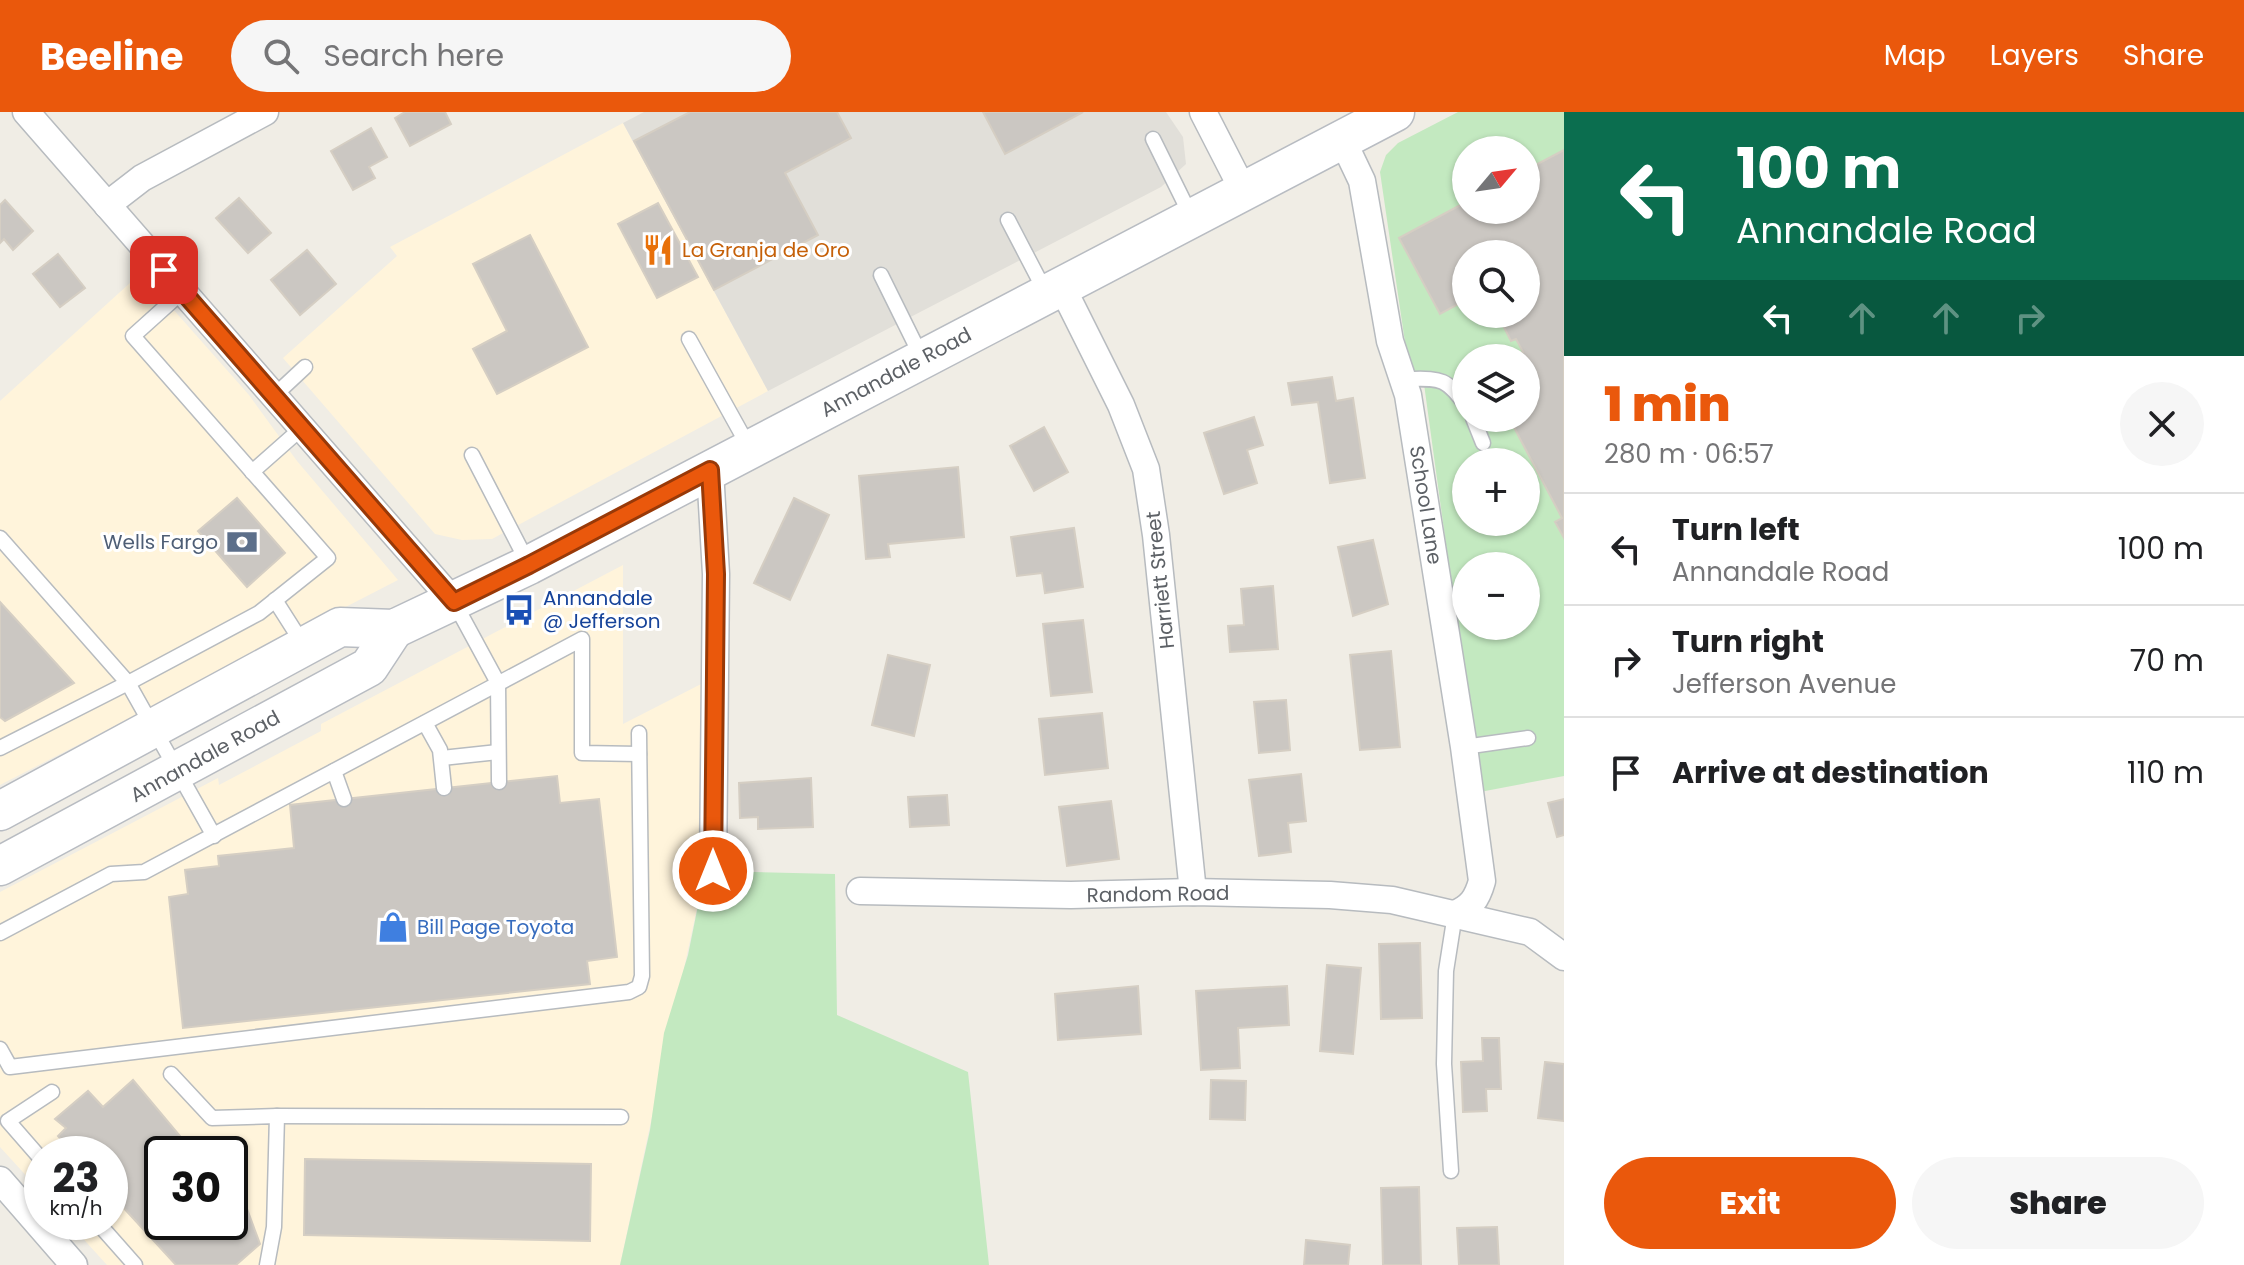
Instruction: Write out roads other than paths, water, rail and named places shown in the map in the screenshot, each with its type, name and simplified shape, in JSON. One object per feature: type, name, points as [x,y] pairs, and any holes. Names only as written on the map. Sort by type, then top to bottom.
[{"type":"main road","name":"Annandale Road","points":[[0,811],[340,627],[394,629],[529,565],[1393,113]]},
{"type":"main road","name":"Annandale Road","points":[[0,866],[369,667],[394,629]]},
{"type":"street","points":[[26,112],[454,602]]},
{"type":"street","points":[[107,205],[142,178],[265,112]]},
{"type":"street","points":[[1203,112],[1243,190]]},
{"type":"street","name":"School Lane","points":[[1342,139],[1362,181],[1390,341],[1408,395],[1464,747],[1482,881],[1478,896],[1468,908],[1455,914]]},
{"type":"street","name":"Harriett Street","points":[[1053,289],[1121,405],[1146,469],[1156,535],[1193,892]]},
{"type":"street","points":[[710,470],[716,574],[713,871]]},
{"type":"street","name":"Random Road","points":[[860,891],[1071,895],[1193,892],[1330,895],[1392,900],[1530,932],[1564,957]]},
{"type":"street","points":[[0,1180],[74,1265]]},
{"type":"lane","points":[[1153,139],[1192,218]]},
{"type":"lane","points":[[1008,220],[1053,289]]},
{"type":"lane","points":[[881,275],[922,358]]},
{"type":"lane","points":[[0,748],[259,613],[328,558],[133,336],[183,291]]},
{"type":"lane","points":[[689,339],[750,449]]},
{"type":"lane","points":[[275,395],[305,367]]},
{"type":"lane","points":[[1403,379],[1436,379],[1452,385]]},
{"type":"lane","points":[[252,472],[303,427]]},
{"type":"lane","points":[[1479,432],[1483,443]]},
{"type":"lane","points":[[472,455],[529,565]]},
{"type":"lane","points":[[0,538],[128,683],[214,836]]},
{"type":"lane","points":[[275,600],[304,645]]},
{"type":"lane","points":[[454,602],[498,683],[499,782]]},
{"type":"lane","points":[[0,933],[111,874],[144,872],[582,639],[582,753],[639,754]]},
{"type":"lane","points":[[425,723],[437,742],[442,758],[444,788]]},
{"type":"lane","points":[[0,1049],[10,1067],[629,992],[639,987],[642,976],[639,733]]},
{"type":"lane","points":[[1464,747],[1528,738]]},
{"type":"lane","points":[[442,758],[498,752]]},
{"type":"lane","points":[[334,771],[344,799]]},
{"type":"lane","points":[[1451,1171],[1444,1064],[1446,971],[1455,914]]},
{"type":"lane","points":[[171,1074],[212,1118],[621,1117]]},
{"type":"lane","points":[[24,1143],[4,1125],[52,1092]]},
{"type":"lane","points":[[267,1265],[274,1227],[277,1116]]},
{"type":"lane","points":[[113,1240],[135,1265]]},
{"type":"place","name":"La Granja de Oro","points":[[658,250]]},
{"type":"place","name":"Wells Fargo","points":[[242,542]]},
{"type":"place","name":"Annandale @ Jefferson","points":[[519,610]]},
{"type":"place","name":"Bill Page Toyota","points":[[393,927]]}]
